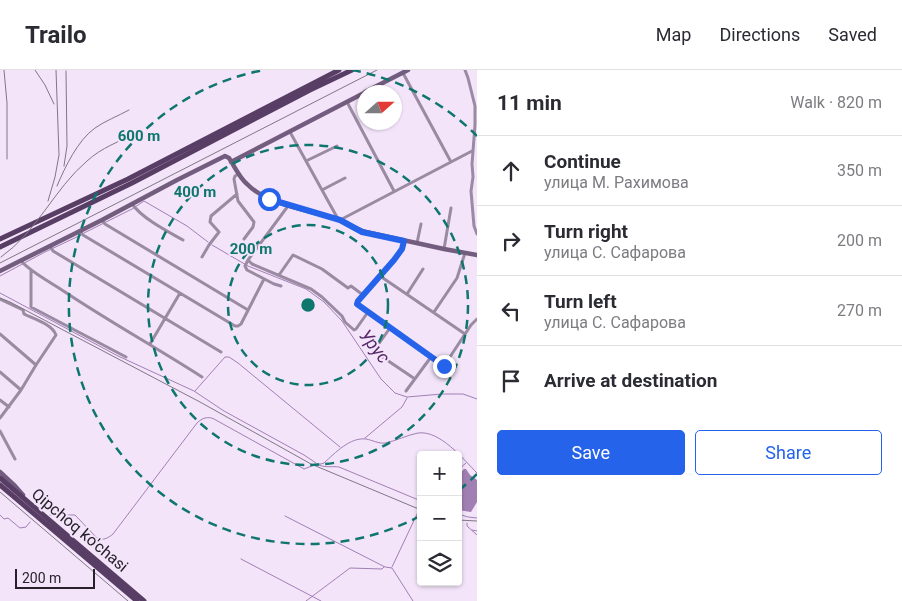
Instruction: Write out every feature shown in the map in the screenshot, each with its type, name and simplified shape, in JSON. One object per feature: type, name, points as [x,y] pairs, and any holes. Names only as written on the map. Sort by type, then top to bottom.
[{"type":"main road","points":[[0,239],[128,179],[339,70]]},
{"type":"main road","points":[[0,246],[132,183],[352,70]]},
{"type":"main road","name":"Qipchoq ko'chasi","points":[[0,478],[137,601]]},
{"type":"main road","name":"Qipchoq ko'chasi","points":[[0,485],[144,601]]},
{"type":"street","points":[[465,70],[476,106],[471,191],[474,226],[477,234]]},
{"type":"street","points":[[380,85],[406,71],[451,162]]},
{"type":"street","points":[[232,162],[357,97]]},
{"type":"street","points":[[347,102],[394,191]]},
{"type":"street","points":[[290,132],[339,220]]},
{"type":"street","points":[[306,162],[338,146]]},
{"type":"street","points":[[339,220],[473,151]]},
{"type":"street","points":[[0,271],[23,263],[104,222],[222,157],[228,157],[246,184],[269,199],[339,220],[362,232],[477,255]]},
{"type":"street","points":[[239,174],[234,179],[238,201],[254,222],[254,226],[244,239]]},
{"type":"street","points":[[322,190],[345,178]]},
{"type":"street","points":[[202,257],[219,232],[210,222],[210,216],[237,194]]},
{"type":"street","points":[[281,286],[264,279],[246,268],[247,263],[288,205]]},
{"type":"street","points":[[134,206],[165,230],[183,240]]},
{"type":"street","points":[[444,249],[451,208]]},
{"type":"street","points":[[104,222],[248,310]]},
{"type":"street","points":[[416,243],[421,224]]},
{"type":"street","points":[[81,233],[236,326],[241,324],[264,279]]},
{"type":"street","points":[[404,241],[402,249],[394,260],[357,304],[452,373]]},
{"type":"street","points":[[51,248],[221,352]]},
{"type":"street","points":[[434,312],[457,278],[465,252]]},
{"type":"street","points":[[279,276],[293,255],[322,269],[348,288],[351,286],[363,296]]},
{"type":"street","points":[[23,263],[92,309],[202,377]]},
{"type":"street","points":[[247,263],[311,288],[342,316],[354,330],[368,312]]},
{"type":"street","points":[[32,269],[31,307],[126,357]]},
{"type":"street","points":[[407,294],[423,269]]},
{"type":"street","points":[[380,276],[465,334]]},
{"type":"street","points":[[150,344],[180,293]]},
{"type":"street","points":[[0,300],[23,310],[24,314],[55,331],[56,335],[21,390],[0,418]]},
{"type":"street","points":[[444,366],[477,319]]},
{"type":"street","points":[[390,328],[375,349],[375,352],[415,379]]},
{"type":"street","points":[[0,334],[36,365]]},
{"type":"street","points":[[406,391],[430,357]]},
{"type":"street","points":[[0,372],[21,390]]},
{"type":"street","points":[[0,400],[9,407]]},
{"type":"street","points":[[0,431],[15,459]]},
{"type":"street","points":[[0,472],[30,504]]},
{"type":"shaded area","points":[[466,469],[477,480],[477,502],[471,512],[462,511],[462,471]]},
{"type":"waterway","name":"Урус","points":[[84,233],[144,201],[187,226],[208,242]]},
{"type":"waterway","name":"Урус","points":[[0,276],[81,235]]},
{"type":"waterway","name":"Урус","points":[[212,245],[248,266],[306,289],[324,302],[342,321],[381,379],[395,393],[407,397],[463,394],[477,399]]},
{"type":"waterway","points":[[0,293],[118,356],[194,391],[224,411],[316,463]]},
{"type":"waterway","points":[[195,391],[225,357],[229,357],[340,447]]},
{"type":"waterway","points":[[365,438],[402,407],[407,398]]},
{"type":"waterway","points":[[50,515],[75,515],[97,538],[109,537],[197,423],[207,418],[214,419],[304,469],[324,463],[343,446],[354,440],[366,439],[385,443],[418,433],[426,433],[443,441],[458,453],[477,473]]},
{"type":"waterway","points":[[462,466],[466,463]]},
{"type":"waterway","points":[[319,465],[339,467],[417,499]]},
{"type":"waterway","points":[[392,567],[417,514]]},
{"type":"waterway","points":[[0,515],[4,519],[8,518],[20,528],[26,527],[30,522]]},
{"type":"waterway","points":[[462,515],[477,518]]},
{"type":"waterway","points":[[285,516],[385,567],[392,568],[413,601]]},
{"type":"waterway","points":[[467,523],[467,526],[477,535]]},
{"type":"waterway","points":[[472,530],[477,531]]},
{"type":"waterway","points":[[241,559],[321,601]]},
{"type":"waterway","points":[[306,601],[350,568],[382,569],[384,567]]},
{"type":"railway","points":[[4,70],[7,103],[7,159]]},
{"type":"railway","points":[[35,70],[54,104]]},
{"type":"railway","points":[[48,201],[59,155],[56,70]]},
{"type":"railway","points":[[0,263],[377,70]]},
{"type":"railway","points":[[64,166],[67,146],[66,71]]},
{"type":"railway","points":[[57,186],[83,139],[95,128],[129,110]]},
{"type":"railway","points":[[1,257],[25,235],[75,172],[92,156],[137,133]]},
{"type":"railway","points":[[0,298],[200,402],[311,464],[417,508]]},
{"type":"railway","points":[[0,492],[128,601]]},
{"type":"railway","points":[[462,520],[477,521]]},
{"type":"route","points":[[269,199],[340,220],[362,232],[404,241],[402,249],[394,260],[357,304],[444,366]]}]
